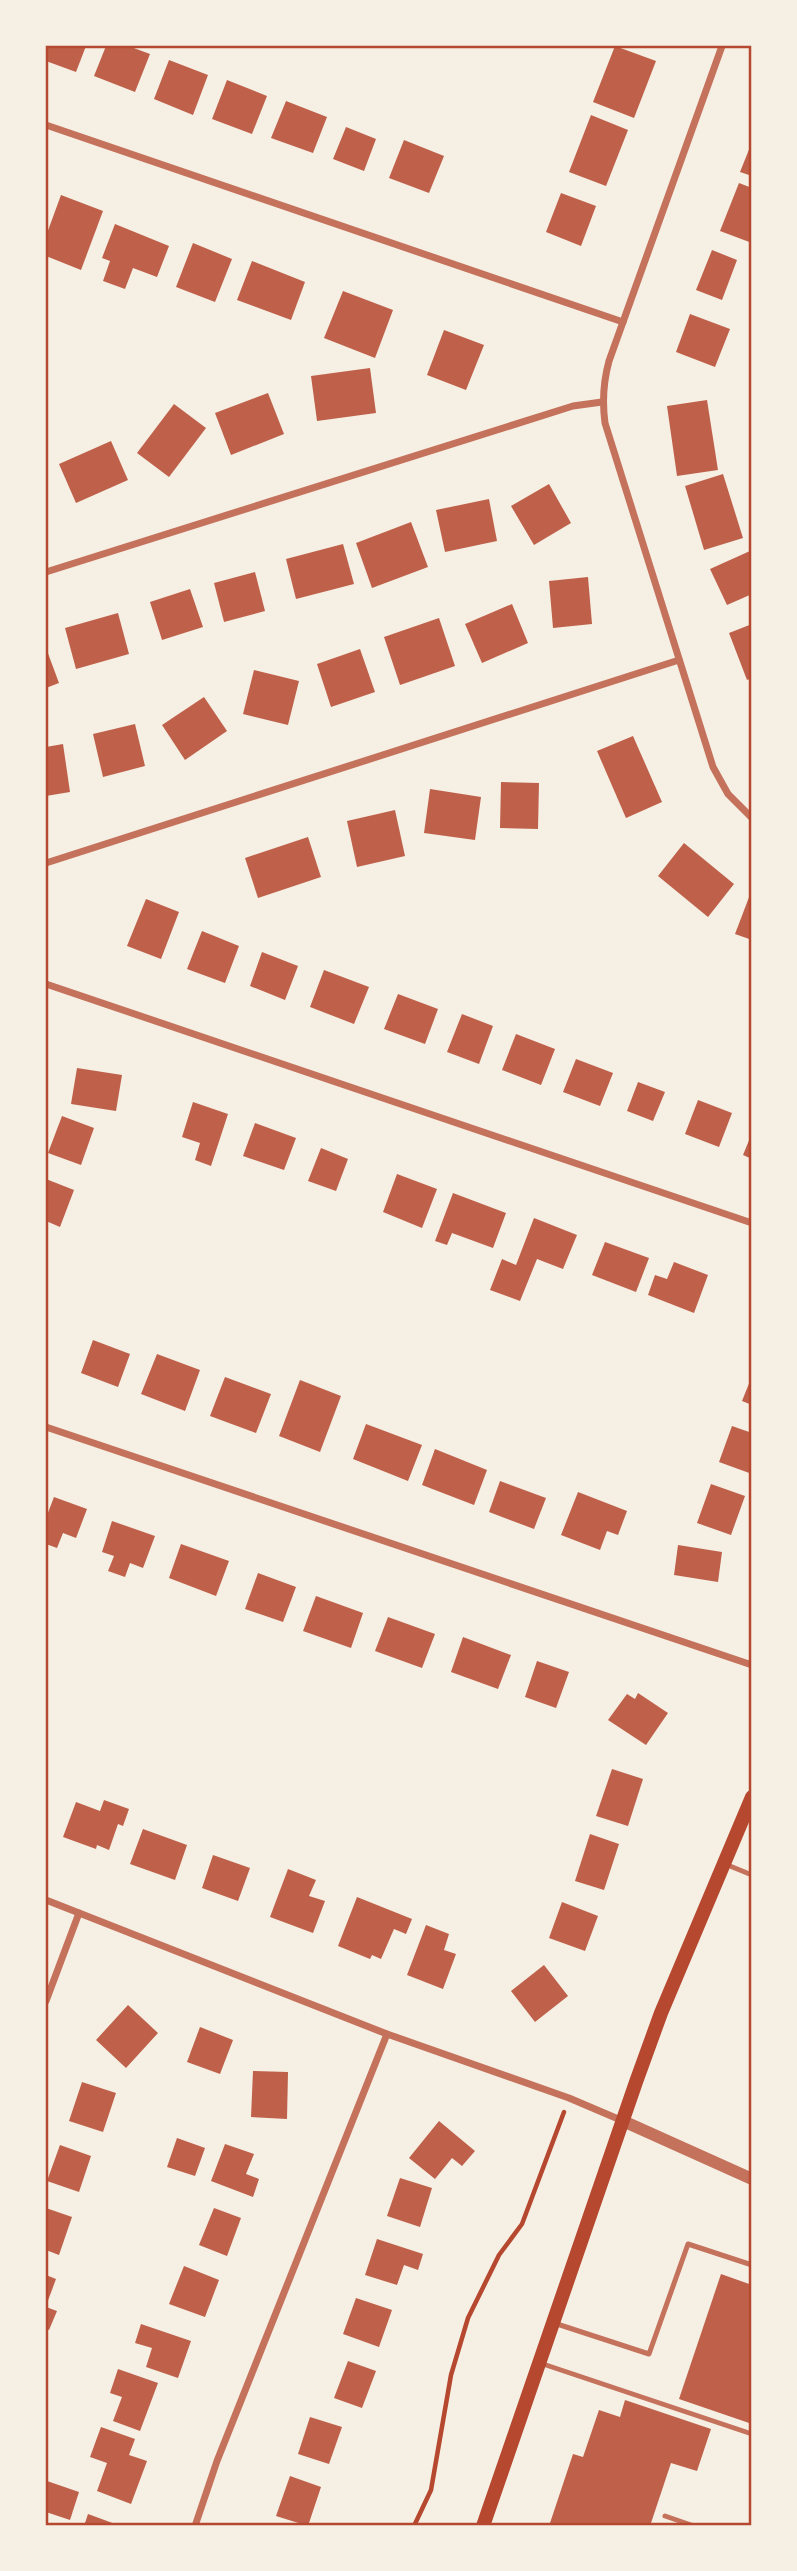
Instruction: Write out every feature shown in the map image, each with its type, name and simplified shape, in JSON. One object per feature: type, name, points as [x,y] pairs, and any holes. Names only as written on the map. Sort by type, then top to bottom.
[{"type":"main road","points":[[484,2525],[662,2013],[751,1797]]},
{"type":"street","points":[[722,46],[604,381],[602,402],[605,423],[713,767],[728,794],[751,818]]},
{"type":"street","points":[[46,125],[624,322]]},
{"type":"street","points":[[46,572],[560,410],[602,402]]},
{"type":"street","points":[[46,863],[679,660]]},
{"type":"street","points":[[46,984],[751,1223]]},
{"type":"street","points":[[46,1427],[751,1665]]},
{"type":"street","points":[[46,1900],[387,2034],[569,2098],[751,2179]]},
{"type":"street","points":[[46,2001],[79,1913]]},
{"type":"street","points":[[195,2525],[217,2461],[387,2034]]},
{"type":"lane","points":[[724,1864],[751,1875]]},
{"type":"lane","points":[[553,2323],[649,2354],[688,2244],[751,2265]]},
{"type":"lane","points":[[540,2363],[751,2434]]},
{"type":"lane","points":[[665,2515],[694,2525]]},
{"type":"path","points":[[414,2525],[431,2490],[451,2375],[468,2318],[499,2255],[522,2224],[559,2124]]},
{"type":"building","points":[[46,46],[86,46],[76,72],[46,61]]},
{"type":"building","points":[[106,46],[132,46],[150,54],[135,92],[94,76]]},
{"type":"building","points":[[615,46],[656,61],[634,118],[593,102]]},
{"type":"building","points":[[169,60],[208,75],[193,115],[154,99]]},
{"type":"building","points":[[227,80],[267,96],[252,134],[212,119]]},
{"type":"building","points":[[286,101],[327,117],[313,153],[271,138]]},
{"type":"building","points":[[591,115],[628,130],[606,186],[569,172]]},
{"type":"building","points":[[346,127],[376,139],[364,171],[333,159]]},
{"type":"building","points":[[404,140],[444,156],[429,193],[389,178]]},
{"type":"building","points":[[752,142],[752,176],[740,172]]},
{"type":"building","points":[[739,183],[752,188],[752,243],[720,231]]},
{"type":"building","points":[[561,193],[596,206],[581,246],[546,232]]},
{"type":"building","points":[[61,195],[103,211],[81,270],[46,256],[46,236]]},
{"type":"building","points":[[115,224],[169,246],[157,277],[133,268],[125,289],[103,281],[110,261],[102,258]]},
{"type":"building","points":[[193,243],[232,259],[215,302],[176,287]]},
{"type":"building","points":[[712,250],[737,260],[722,300],[696,290]]},
{"type":"building","points":[[252,261],[305,282],[291,320],[237,300]]},
{"type":"building","points":[[343,291],[393,310],[375,358],[324,338]]},
{"type":"building","points":[[690,314],[730,329],[715,367],[676,352]]},
{"type":"building","points":[[444,330],[484,345],[466,390],[427,375]]},
{"type":"building","points":[[370,368],[376,413],[317,421],[311,376]]},
{"type":"building","points":[[268,393],[284,434],[231,455],[215,413]]},
{"type":"building","points":[[707,400],[718,470],[677,476],[667,406]]},
{"type":"building","points":[[174,404],[206,428],[169,477],[137,453]]},
{"type":"building","points":[[111,441],[128,480],[76,503],[59,464]]},
{"type":"building","points":[[723,474],[743,538],[704,550],[685,486]]},
{"type":"building","points":[[549,484],[571,523],[534,545],[511,506]]},
{"type":"building","points":[[489,499],[497,541],[445,552],[436,510]]},
{"type":"building","points":[[411,522],[428,567],[372,588],[356,543]]},
{"type":"building","points":[[343,544],[354,584],[296,599],[286,559]]},
{"type":"building","points":[[750,551],[752,594],[727,605],[710,569]]},
{"type":"building","points":[[255,572],[265,611],[224,622],[214,583]]},
{"type":"building","points":[[588,577],[592,624],[553,628],[549,581]]},
{"type":"building","points":[[190,589],[203,627],[162,640],[150,602]]},
{"type":"building","points":[[512,604],[528,643],[482,663],[465,624]]},
{"type":"building","points":[[118,613],[129,654],[76,669],[65,628]]},
{"type":"building","points":[[439,618],[455,666],[400,685],[384,637]]},
{"type":"building","points":[[752,624],[752,678],[747,680],[729,633]]},
{"type":"building","points":[[46,648],[59,683],[46,688]]},
{"type":"building","points":[[360,649],[375,692],[331,707],[317,664]]},
{"type":"building","points":[[254,670],[299,681],[288,725],[243,714]]},
{"type":"building","points":[[204,697],[227,731],[185,760],[162,725]]},
{"type":"building","points":[[135,724],[145,766],[103,777],[93,734]]},
{"type":"building","points":[[633,736],[662,802],[626,818],[597,751]]},
{"type":"building","points":[[63,744],[70,792],[46,796],[46,747]]},
{"type":"building","points":[[501,782],[539,783],[538,829],[500,828]]},
{"type":"building","points":[[430,789],[481,797],[475,840],[424,833]]},
{"type":"building","points":[[395,810],[405,856],[357,867],[347,821]]},
{"type":"building","points":[[308,837],[321,877],[258,898],[245,858]]},
{"type":"building","points":[[684,843],[734,884],[708,917],[658,876]]},
{"type":"building","points":[[752,892],[752,940],[735,934]]},
{"type":"building","points":[[146,899],[179,912],[161,959],[127,946]]},
{"type":"building","points":[[202,931],[239,946],[225,983],[187,969]]},
{"type":"building","points":[[262,952],[298,966],[285,1000],[250,986]]},
{"type":"building","points":[[324,970],[369,987],[354,1024],[310,1007]]},
{"type":"building","points":[[398,994],[438,1009],[425,1044],[384,1029]]},
{"type":"building","points":[[462,1014],[493,1026],[479,1064],[447,1052]]},
{"type":"building","points":[[516,1034],[555,1049],[541,1085],[502,1070]]},
{"type":"building","points":[[576,1059],[613,1073],[600,1106],[563,1092]]},
{"type":"building","points":[[77,1068],[122,1075],[116,1111],[71,1104]]},
{"type":"building","points":[[638,1082],[665,1092],[653,1121],[627,1111]]},
{"type":"building","points":[[698,1100],[732,1113],[719,1147],[685,1134]]},
{"type":"building","points":[[193,1102],[228,1114],[211,1166],[195,1160],[200,1143],[182,1137]]},
{"type":"building","points":[[62,1116],[94,1128],[81,1165],[48,1153]]},
{"type":"building","points":[[255,1123],[296,1138],[284,1170],[243,1156]]},
{"type":"building","points":[[752,1133],[752,1159],[743,1155]]},
{"type":"building","points":[[321,1148],[348,1159],[336,1191],[308,1181]]},
{"type":"building","points":[[397,1174],[437,1189],[422,1228],[383,1212]]},
{"type":"building","points":[[46,1179],[74,1190],[60,1227],[46,1221]]},
{"type":"building","points":[[453,1193],[506,1213],[493,1248],[452,1233],[447,1245],[435,1241]]},
{"type":"building","points":[[534,1218],[577,1235],[563,1269],[537,1259],[520,1301],[490,1290],[502,1259],[516,1265]]},
{"type":"building","points":[[605,1242],[649,1258],[636,1292],[592,1275]]},
{"type":"building","points":[[674,1262],[708,1275],[694,1313],[648,1295],[655,1275],[667,1279]]},
{"type":"building","points":[[93,1340],[130,1354],[118,1387],[81,1373]]},
{"type":"building","points":[[157,1354],[200,1370],[185,1411],[141,1394]]},
{"type":"building","points":[[752,1376],[752,1405],[742,1401]]},
{"type":"building","points":[[225,1377],[271,1394],[256,1433],[210,1416]]},
{"type":"building","points":[[300,1380],[341,1396],[320,1452],[279,1436]]},
{"type":"building","points":[[366,1424],[422,1445],[408,1481],[353,1459]]},
{"type":"building","points":[[732,1426],[752,1433],[752,1474],[719,1462]]},
{"type":"building","points":[[435,1449],[487,1470],[474,1505],[422,1485]]},
{"type":"building","points":[[500,1481],[546,1498],[534,1529],[489,1512]]},
{"type":"building","points":[[711,1484],[745,1496],[731,1535],[697,1523]]},
{"type":"building","points":[[578,1492],[627,1511],[618,1535],[607,1531],[600,1550],[561,1535]]},
{"type":"building","points":[[54,1497],[87,1509],[76,1538],[63,1533],[57,1548],[46,1544],[46,1518]]},
{"type":"building","points":[[112,1521],[155,1536],[143,1568],[130,1563],[125,1577],[108,1571],[114,1556],[102,1552]]},
{"type":"building","points":[[181,1544],[229,1561],[216,1596],[169,1578]]},
{"type":"building","points":[[678,1545],[722,1552],[718,1582],[674,1575]]},
{"type":"building","points":[[258,1573],[296,1587],[283,1622],[245,1609]]},
{"type":"building","points":[[316,1596],[363,1613],[351,1648],[303,1631]]},
{"type":"building","points":[[388,1617],[435,1634],[422,1668],[375,1651]]},
{"type":"building","points":[[463,1637],[511,1655],[498,1689],[451,1672]]},
{"type":"building","points":[[537,1661],[569,1672],[556,1708],[525,1697]]},
{"type":"building","points":[[638,1693],[668,1713],[646,1745],[608,1720],[627,1694],[635,1699]]},
{"type":"building","points":[[612,1769],[643,1779],[628,1826],[596,1816]]},
{"type":"building","points":[[104,1800],[129,1809],[123,1826],[118,1824],[109,1850],[97,1845],[96,1849],[63,1837],[76,1802],[100,1811]]},
{"type":"building","points":[[143,1829],[187,1845],[175,1880],[130,1864]]},
{"type":"building","points":[[590,1834],[619,1844],[604,1890],[575,1881]]},
{"type":"building","points":[[213,1855],[250,1868],[238,1901],[202,1888]]},
{"type":"building","points":[[288,1869],[316,1880],[309,1896],[325,1901],[313,1933],[270,1917]]},
{"type":"building","points":[[357,1897],[412,1919],[406,1934],[394,1929],[381,1959],[372,1955],[370,1959],[338,1946]]},
{"type":"building","points":[[562,1902],[598,1916],[585,1951],[549,1938]]},
{"type":"building","points":[[426,1925],[449,1934],[444,1950],[456,1954],[443,1989],[407,1975]]},
{"type":"building","points":[[544,1965],[568,1996],[535,2022],[511,1991]]},
{"type":"building","points":[[128,2005],[158,2033],[126,2068],[96,2040]]},
{"type":"building","points":[[200,2027],[233,2040],[220,2074],[187,2062]]},
{"type":"building","points":[[253,2071],[288,2072],[287,2119],[251,2117]]},
{"type":"building","points":[[82,2082],[116,2093],[103,2132],[69,2121]]},
{"type":"building","points":[[439,2121],[475,2151],[462,2166],[452,2158],[435,2179],[409,2158]]},
{"type":"building","points":[[177,2138],[205,2148],[195,2176],[167,2167]]},
{"type":"building","points":[[225,2144],[254,2154],[246,2174],[259,2179],[253,2197],[211,2181]]},
{"type":"building","points":[[60,2145],[91,2156],[79,2192],[47,2181]]},
{"type":"building","points":[[400,2178],[432,2188],[420,2227],[387,2216]]},
{"type":"building","points":[[46,2208],[72,2217],[59,2255],[46,2250]]},
{"type":"building","points":[[214,2208],[241,2218],[227,2256],[199,2245]]},
{"type":"building","points":[[377,2239],[423,2254],[418,2270],[404,2265],[397,2285],[365,2275]]},
{"type":"building","points":[[184,2266],[219,2280],[205,2317],[169,2304]]},
{"type":"building","points":[[721,2274],[752,2285],[752,2424],[679,2399]]},
{"type":"building","points":[[46,2275],[56,2279],[46,2306]]},
{"type":"building","points":[[356,2298],[392,2310],[379,2347],[343,2334]]},
{"type":"building","points":[[46,2307],[57,2311],[49,2330],[46,2329]]},
{"type":"building","points":[[141,2324],[191,2341],[178,2378],[146,2367],[152,2348],[135,2343]]},
{"type":"building","points":[[348,2361],[376,2371],[362,2408],[334,2398]]},
{"type":"building","points":[[118,2369],[158,2383],[140,2431],[113,2421],[122,2397],[110,2393]]},
{"type":"building","points":[[625,2400],[711,2429],[697,2471],[671,2463],[650,2526],[549,2526],[573,2454],[583,2457],[599,2410],[620,2417]]},
{"type":"building","points":[[310,2417],[342,2427],[329,2464],[298,2454]]},
{"type":"building","points":[[101,2427],[135,2439],[129,2455],[147,2461],[131,2504],[97,2491],[107,2463],[90,2457]]},
{"type":"building","points":[[290,2476],[321,2487],[308,2526],[276,2516]]},
{"type":"building","points":[[47,2481],[79,2492],[70,2520],[46,2512]]},
{"type":"building","points":[[88,2514],[118,2525],[118,2526],[84,2526]]}]
